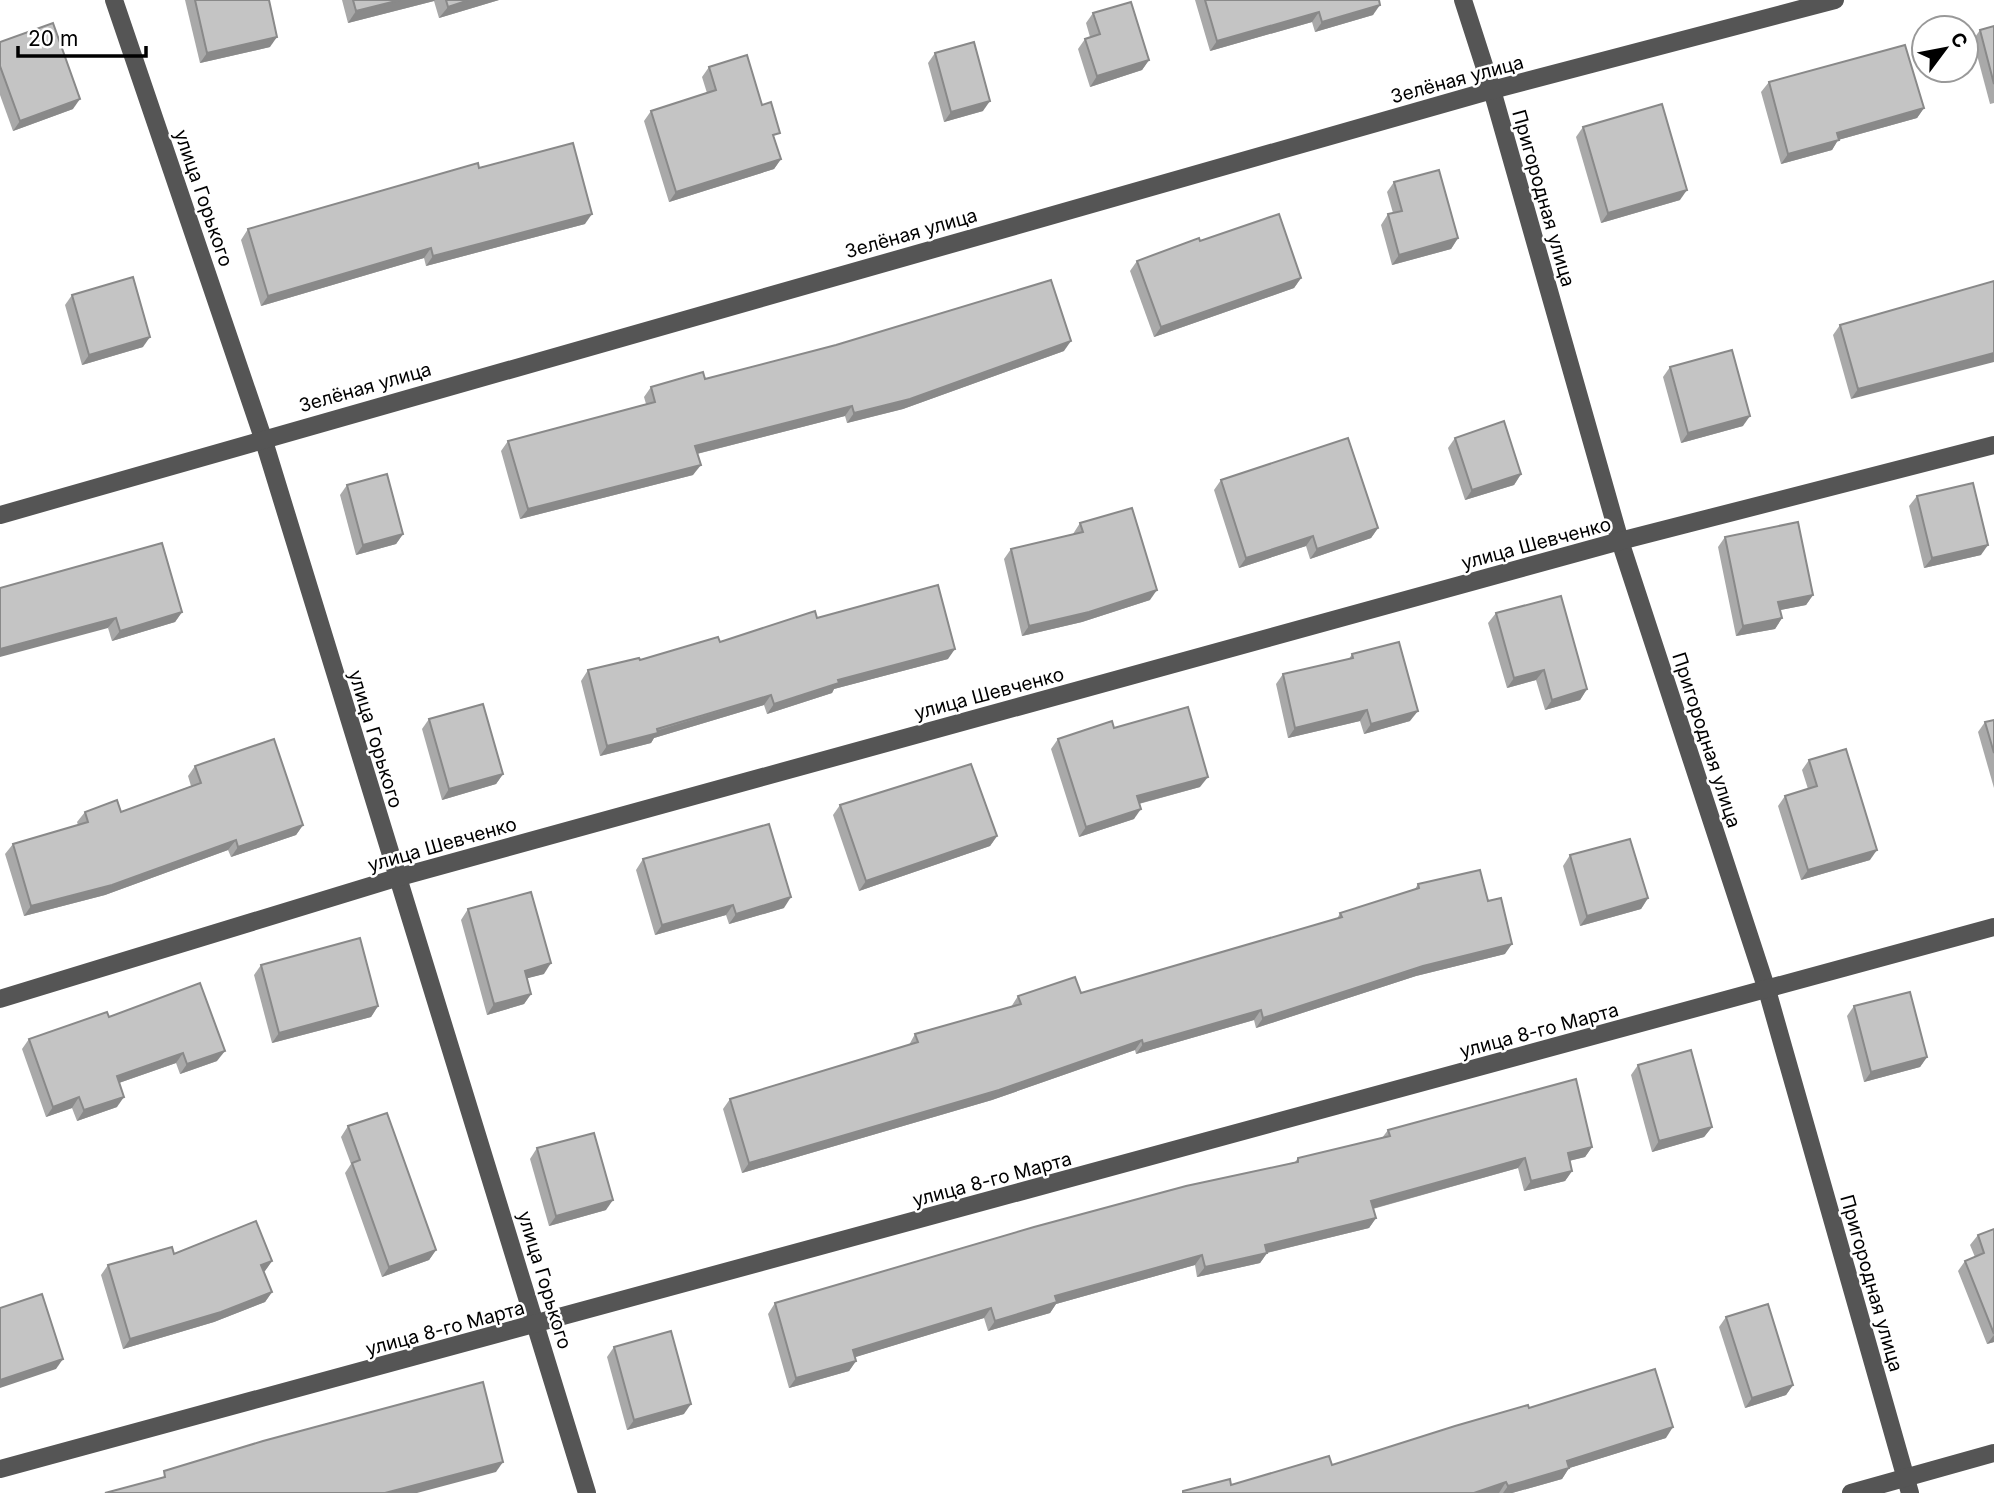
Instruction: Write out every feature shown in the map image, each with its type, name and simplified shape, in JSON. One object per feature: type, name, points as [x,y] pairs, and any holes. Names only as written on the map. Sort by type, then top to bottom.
[{"type":"street","name":"улица Горького","points":[[114,0],[263,438],[396,878],[538,1324],[587,1493]]},
{"type":"street","name":"Пригородная улица","points":[[1462,0],[1492,90],[1620,541],[1767,990],[1907,1486]]},
{"type":"street","name":"Зелёная улица","points":[[0,515],[1492,90],[1835,0]]},
{"type":"street","name":"улица Шевченко","points":[[0,999],[396,878],[1620,541],[1994,445]]},
{"type":"street","name":"улица 8-го Марта","points":[[0,1469],[1994,927]]},
{"type":"street","points":[[1851,1493],[1907,1486],[1994,1453]]},
{"type":"building","points":[[195,0],[269,0],[277,37],[207,53]]},
{"type":"building","points":[[353,0],[400,0],[356,11]]},
{"type":"building","points":[[446,0],[469,0],[448,7]]},
{"type":"building","points":[[1205,0],[1379,0],[1380,5],[1322,22],[1319,12],[1217,41]]},
{"type":"building","points":[[1131,2],[1149,60],[1097,76],[1085,39],[1100,34],[1093,13]]},
{"type":"building","points":[[53,23],[80,99],[20,121],[0,66],[0,42]]},
{"type":"building","points":[[1994,26],[1994,84],[1980,30]]},
{"type":"building","points":[[974,42],[990,101],[951,112],[935,53]]},
{"type":"building","points":[[1905,45],[1910,62],[1910,84],[1917,84],[1924,108],[1837,133],[1839,140],[1788,154],[1769,82]]},
{"type":"building","points":[[747,55],[762,105],[771,102],[780,133],[773,135],[781,159],[676,192],[651,111],[716,90],[709,67]]},
{"type":"building","points":[[1662,104],[1687,190],[1608,213],[1583,127]]},
{"type":"building","points":[[573,143],[592,214],[433,256],[431,248],[268,296],[248,229],[478,163],[479,168]]},
{"type":"building","points":[[1439,170],[1458,238],[1399,255],[1388,214],[1402,211],[1394,182]]},
{"type":"building","points":[[1279,214],[1301,278],[1161,327],[1137,261],[1199,238],[1200,241]]},
{"type":"building","points":[[133,277],[150,337],[89,355],[72,295]]},
{"type":"building","points":[[1051,280],[1071,341],[910,399],[854,413],[852,406],[695,446],[701,465],[528,509],[508,441],[655,402],[651,387],[703,372],[705,379],[836,345]]},
{"type":"building","points":[[1994,281],[1994,353],[1858,389],[1840,325]]},
{"type":"building","points":[[1732,350],[1750,416],[1688,433],[1670,367]]},
{"type":"building","points":[[1504,421],[1521,474],[1472,490],[1455,438]]},
{"type":"building","points":[[1348,438],[1378,528],[1317,549],[1313,536],[1246,558],[1221,480]]},
{"type":"building","points":[[387,474],[403,534],[363,545],[347,485]]},
{"type":"building","points":[[1973,483],[1988,545],[1932,558],[1917,496]]},
{"type":"building","points":[[1132,508],[1157,590],[1089,612],[1029,626],[1011,549],[1083,532],[1080,523]]},
{"type":"building","points":[[1798,522],[1813,595],[1778,602],[1782,618],[1743,626],[1725,537]]},
{"type":"building","points":[[162,543],[182,612],[120,631],[116,618],[0,649],[0,588]]},
{"type":"building","points":[[938,585],[955,649],[838,680],[839,683],[774,704],[771,695],[657,729],[658,733],[607,746],[588,670],[639,658],[640,660],[718,637],[720,642],[815,611],[817,618]]},
{"type":"building","points":[[1561,596],[1587,689],[1552,700],[1544,670],[1514,678],[1496,613]]},
{"type":"building","points":[[1399,642],[1418,711],[1371,724],[1367,710],[1295,728],[1283,674],[1353,658],[1352,654]]},
{"type":"building","points":[[483,704],[503,774],[449,789],[429,719]]},
{"type":"building","points":[[1188,707],[1208,777],[1137,796],[1141,809],[1086,827],[1058,739],[1112,721],[1114,728]]},
{"type":"building","points":[[1994,720],[1994,753],[1985,722]]},
{"type":"building","points":[[274,739],[303,825],[238,847],[236,840],[112,885],[31,906],[13,844],[88,822],[85,812],[117,800],[121,812],[201,783],[195,766]]},
{"type":"building","points":[[1846,749],[1877,850],[1808,870],[1785,796],[1817,786],[1809,760]]},
{"type":"building","points":[[971,764],[997,836],[866,881],[840,805]]},
{"type":"building","points":[[769,824],[791,897],[736,914],[733,905],[662,925],[643,859]]},
{"type":"building","points":[[1630,839],[1648,898],[1587,916],[1570,855]]},
{"type":"building","points":[[1480,870],[1488,901],[1501,898],[1512,944],[1423,966],[1263,1018],[1261,1010],[1143,1044],[1142,1040],[999,1090],[749,1163],[730,1099],[918,1042],[915,1034],[1021,1004],[1018,996],[1075,977],[1081,993],[1342,917],[1340,913],[1419,888],[1418,884]]},
{"type":"building","points":[[531,892],[551,963],[525,971],[531,994],[494,1004],[468,909]]},
{"type":"building","points":[[360,938],[378,1006],[279,1033],[261,965]]},
{"type":"building","points":[[200,983],[225,1051],[187,1064],[183,1053],[117,1076],[124,1097],[84,1110],[79,1097],[53,1107],[29,1039],[107,1012],[109,1017]]},
{"type":"building","points":[[1910,992],[1927,1057],[1871,1072],[1854,1006]]},
{"type":"building","points":[[1691,1050],[1712,1127],[1659,1141],[1638,1065]]},
{"type":"building","points":[[1576,1079],[1592,1147],[1568,1153],[1572,1171],[1531,1181],[1525,1158],[1371,1201],[1376,1218],[1265,1245],[1267,1253],[1205,1267],[1202,1255],[1055,1296],[1057,1302],[995,1321],[991,1308],[853,1350],[856,1361],[796,1378],[775,1303],[1034,1227],[1186,1186],[1298,1162],[1298,1158],[1390,1136],[1388,1130]]},
{"type":"building","points":[[387,1113],[436,1250],[389,1267],[352,1163],[360,1160],[348,1126]]},
{"type":"building","points":[[594,1133],[613,1200],[556,1216],[537,1148]]},
{"type":"building","points":[[256,1221],[272,1261],[261,1265],[272,1292],[221,1312],[130,1339],[108,1265],[172,1247],[174,1254]]},
{"type":"building","points":[[1994,1229],[1994,1334],[1965,1261],[1984,1253],[1978,1235]]},
{"type":"building","points":[[42,1294],[63,1359],[0,1380],[0,1308]]},
{"type":"building","points":[[1768,1304],[1793,1385],[1752,1398],[1726,1317]]},
{"type":"building","points":[[671,1331],[691,1404],[634,1420],[614,1347]]},
{"type":"building","points":[[1655,1369],[1673,1427],[1567,1461],[1569,1468],[1508,1486],[1506,1482],[1474,1493],[1183,1493],[1230,1479],[1231,1485],[1329,1456],[1332,1465],[1455,1426],[1528,1405],[1529,1408]]},
{"type":"building","points":[[483,1382],[503,1462],[385,1493],[105,1493],[165,1477],[164,1471],[263,1441]]}]
